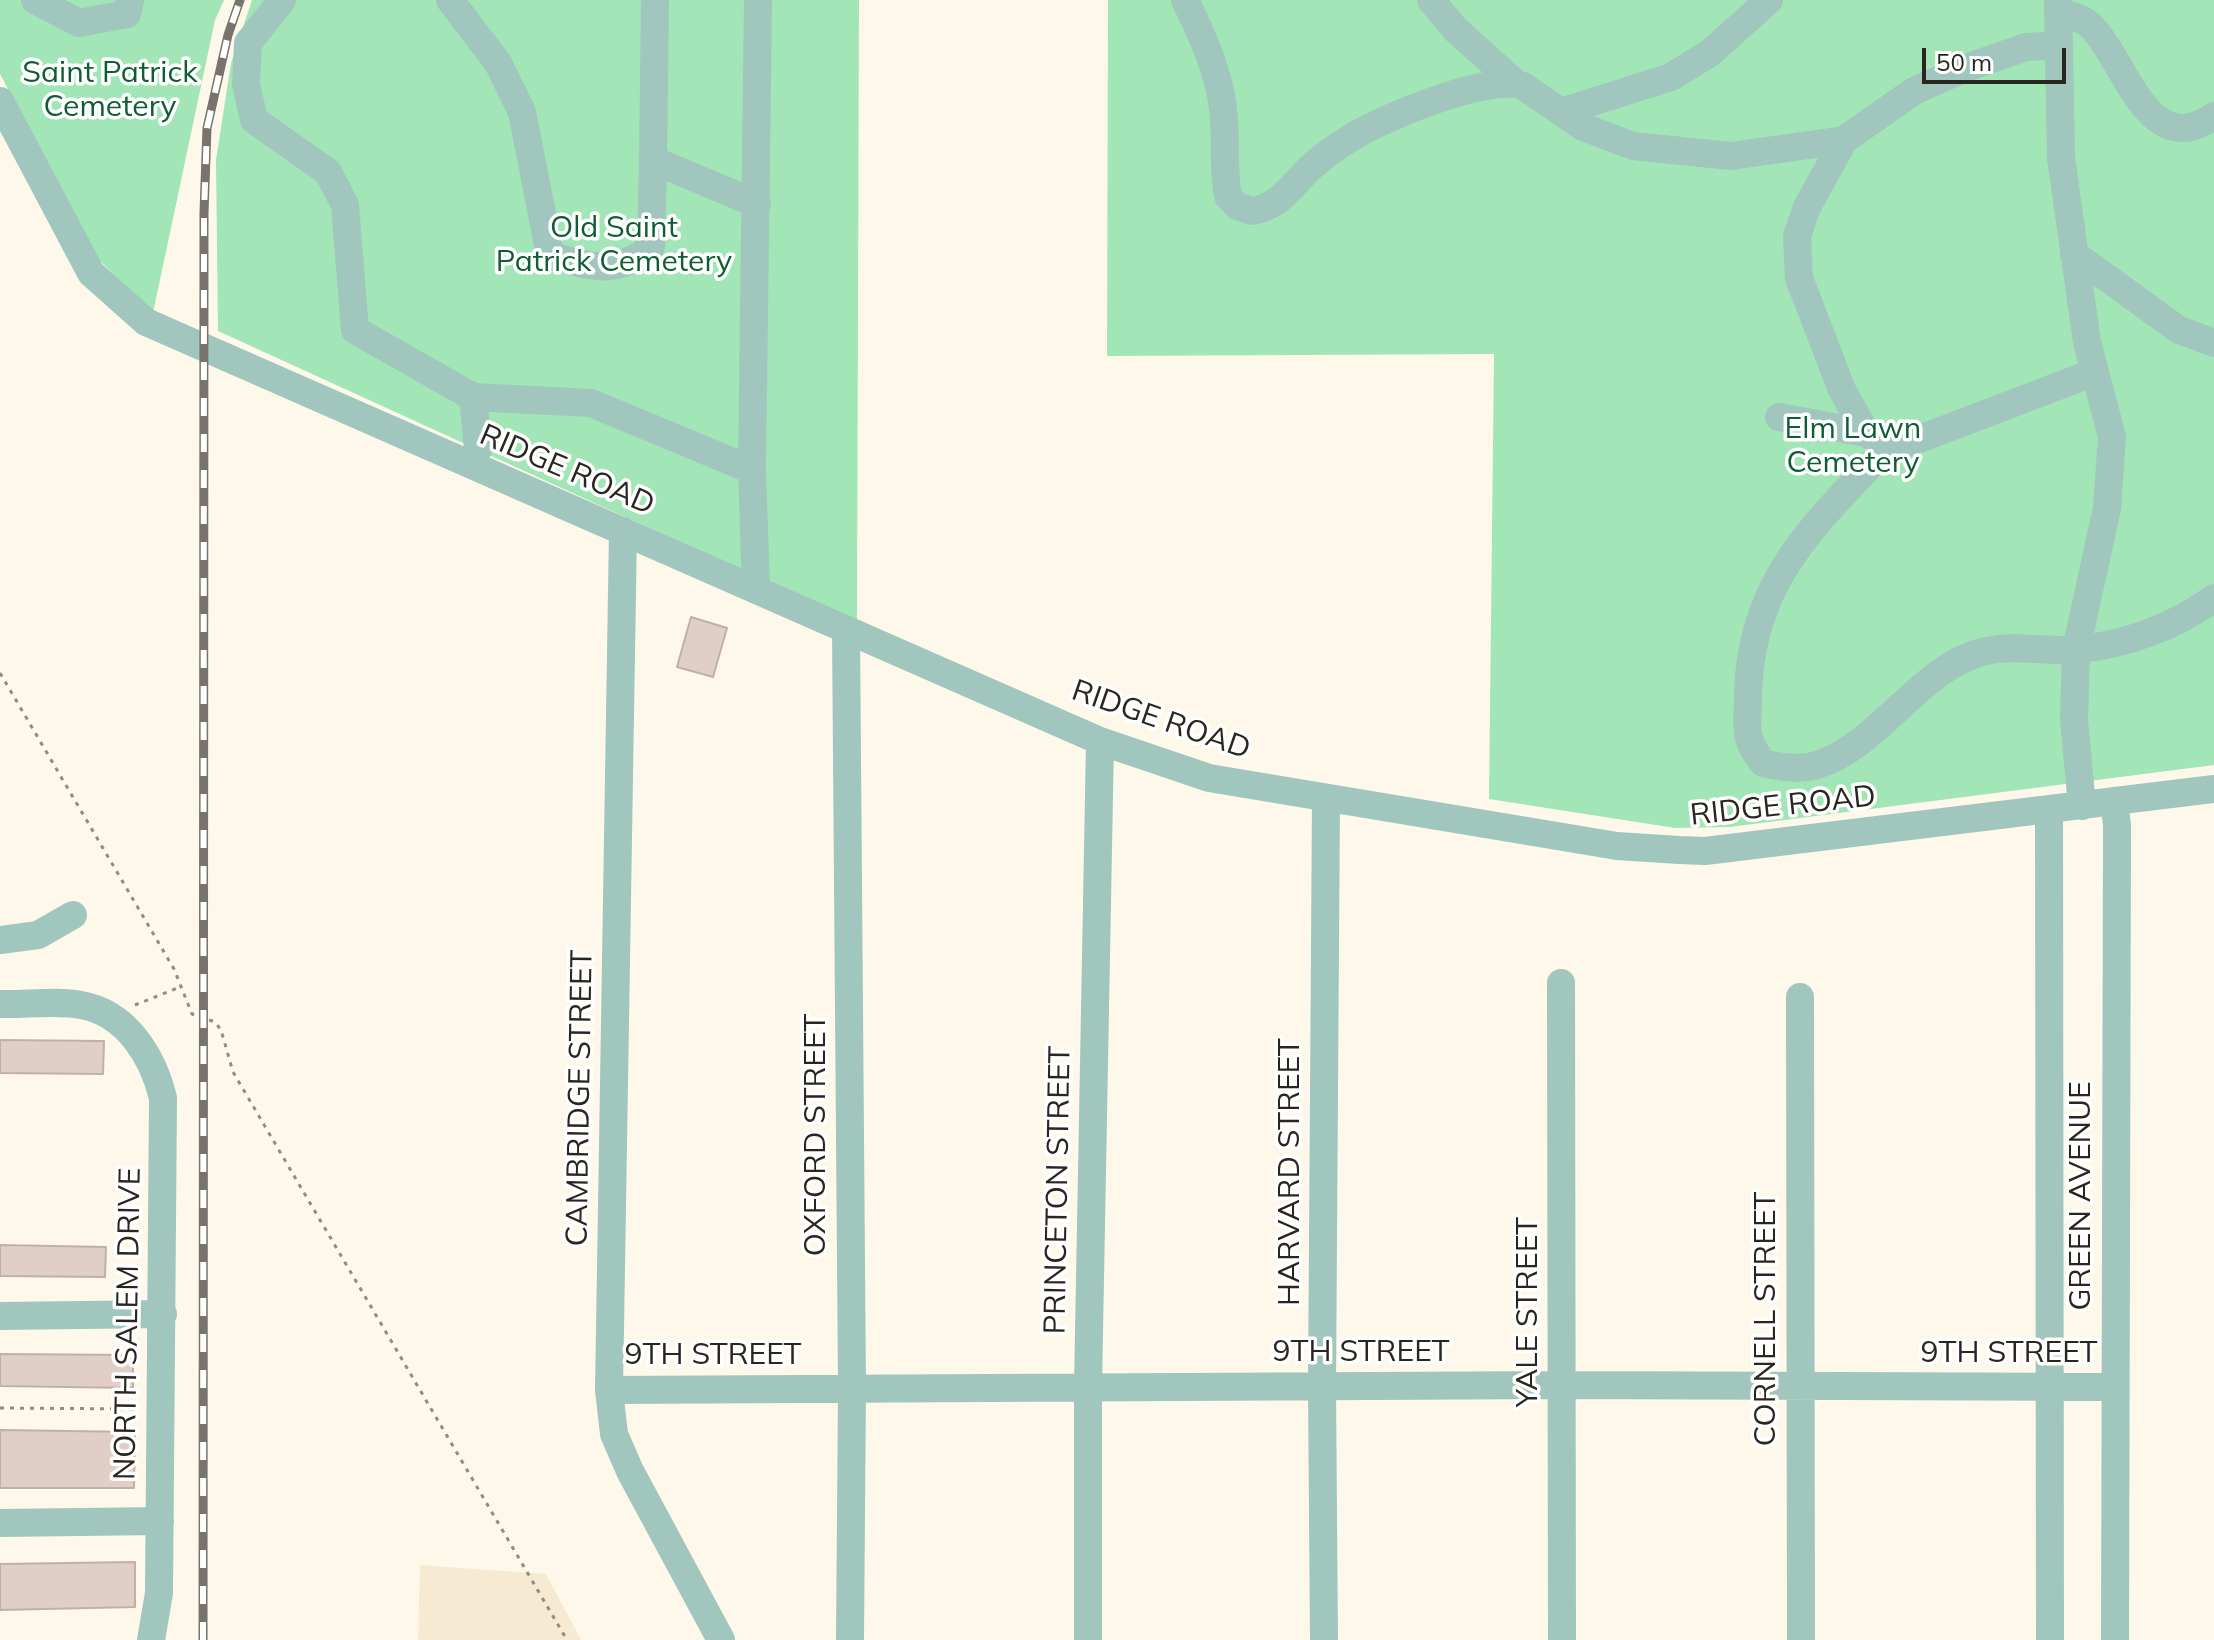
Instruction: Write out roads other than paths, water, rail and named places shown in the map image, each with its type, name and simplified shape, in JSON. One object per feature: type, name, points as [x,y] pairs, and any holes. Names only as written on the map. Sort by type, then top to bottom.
[{"type":"street","points":[[35,0],[79,23],[127,14],[130,0]]},
{"type":"street","points":[[282,0],[248,43],[246,84],[254,120],[328,172],[345,205],[355,330],[473,397],[591,403],[752,470]]},
{"type":"street","points":[[450,0],[498,63],[522,112],[550,255],[589,267],[633,263],[651,247],[655,0]]},
{"type":"street","points":[[756,590],[752,470],[758,0]]},
{"type":"street","points":[[1185,0],[1215,73],[1224,117],[1228,196],[1237,206],[1252,211],[1280,200],[1309,169],[1351,137],[1433,100],[1482,86],[1515,83]]},
{"type":"street","points":[[1431,0],[1455,29],[1515,83],[1583,127],[1633,146],[1686,154],[1731,156],[1844,140]]},
{"type":"street","points":[[1561,112],[1671,77],[1710,53],[1769,0]]},
{"type":"street","points":[[2058,6],[2061,158],[2095,372],[2112,437],[2107,508],[2076,650],[2074,720],[2082,806]]},
{"type":"street","points":[[2058,6],[2090,24],[2109,48],[2135,97],[2157,120],[2180,128],[2200,125],[2214,116]]},
{"type":"street","points":[[1878,439],[1842,390],[1799,278],[1797,236],[1807,207],[1844,140],[1914,91],[1963,69],[2026,47],[2059,45]]},
{"type":"street","name":"RIDGE ROAD","points":[[0,101],[91,273],[146,322],[1100,741],[1209,778],[1326,800],[1617,846],[1705,851],[2214,789]]},
{"type":"street","points":[[653,160],[757,204]]},
{"type":"street","points":[[2074,254],[2103,271],[2179,330],[2214,343]]},
{"type":"street","points":[[1779,417],[1909,443],[2095,372]]},
{"type":"street","points":[[473,397],[478,450]]},
{"type":"street","points":[[1878,439],[1809,528],[1765,605],[1754,639],[1749,674],[1748,743],[1763,763],[1782,767],[1816,766],[1843,752],[1929,681],[1986,650],[2009,645],[2076,650],[2119,643],[2162,627],[2214,598]]},
{"type":"street","name":"CAMBRIDGE STREET","points":[[623,531],[609,1390],[614,1434],[630,1471],[721,1640]]},
{"type":"street","name":"OXFORD STREET","points":[[846,630],[852,1388],[850,1640]]},
{"type":"street","name":"PRINCETON STREET","points":[[1088,1640],[1088,1386],[1100,741]]},
{"type":"street","name":"HARVARD STREET","points":[[1324,1640],[1322,1387],[1326,800]]},
{"type":"street","name":"GREEN AVENUE","points":[[2114,801],[2117,840],[2113,1387],[2115,1640]]},
{"type":"street","name":"GREEN AVENUE","points":[[2049,810],[2050,1640]]},
{"type":"street","points":[[0,940],[38,935],[73,915]]},
{"type":"street","name":"YALE STREET","points":[[1561,983],[1562,1640]]},
{"type":"street","name":"CORNELL STREET","points":[[1800,997],[1801,1640]]},
{"type":"street","name":"NORTH SALEM DRIVE","points":[[0,1004],[81,1005],[125,1013],[148,1056],[163,1098],[159,1593],[151,1640]]},
{"type":"street","points":[[0,1316],[163,1314]]},
{"type":"street","name":"9TH STREET","points":[[609,1390],[1562,1385],[2113,1387]]},
{"type":"street","points":[[0,1523],[160,1521]]},
{"type":"railway","points":[[203,1640],[204,213],[207,128],[228,35],[240,0]]},
{"type":"park label","name":"Saint Patrick Cemetery","points":[[110,90]]},
{"type":"park label","name":"Old Saint Patrick Cemetery","points":[[614,245]]},
{"type":"park label","name":"Elm Lawn Cemetery","points":[[1853,446]]}]
